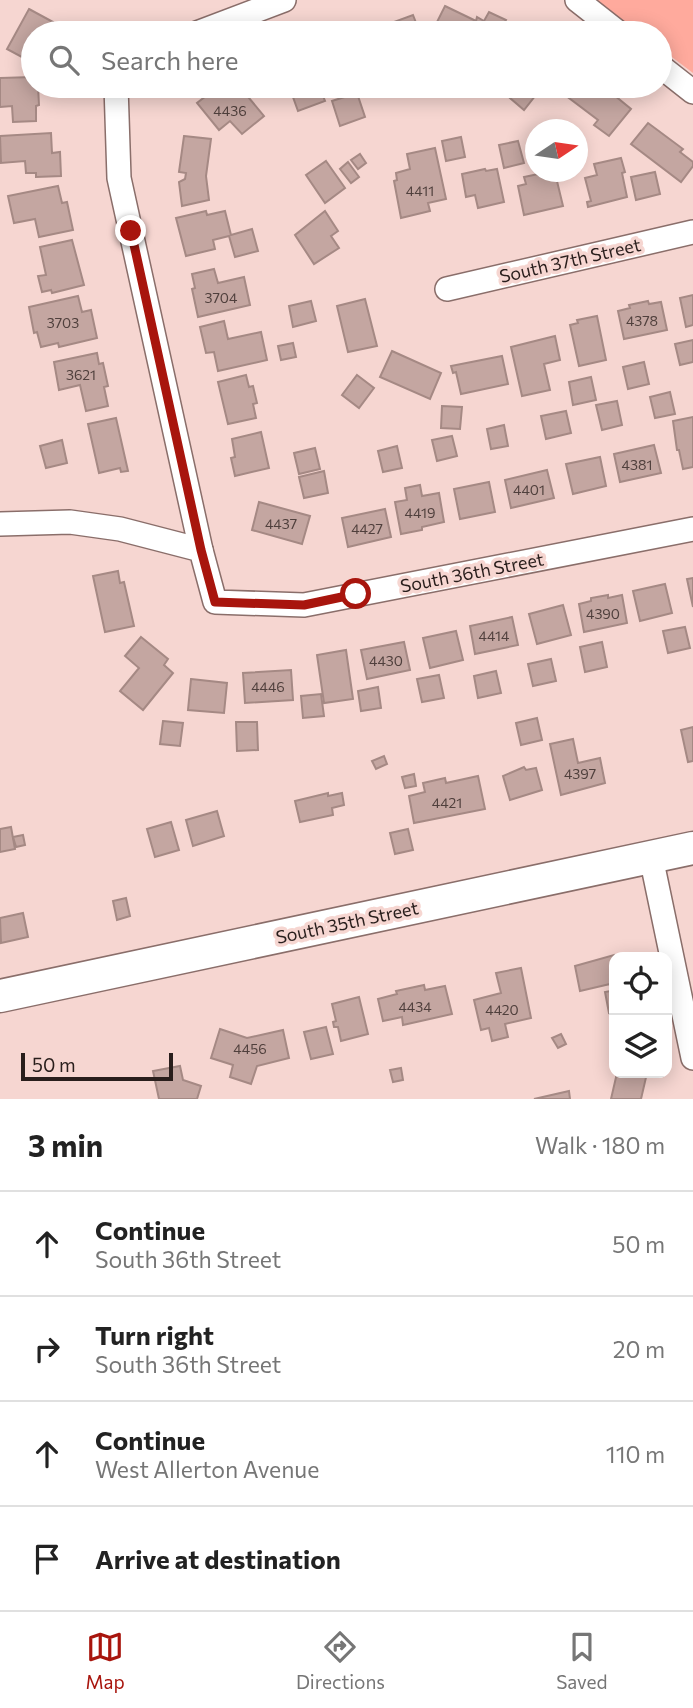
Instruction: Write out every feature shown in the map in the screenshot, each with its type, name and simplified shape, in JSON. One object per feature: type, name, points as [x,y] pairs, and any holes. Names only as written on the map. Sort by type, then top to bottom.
[{"type":"street","points":[[229,21],[284,0]]},
{"type":"street","points":[[577,0],[604,21]]},
{"type":"street","points":[[672,75],[693,92]]},
{"type":"street","points":[[0,524],[70,522],[120,529],[201,550],[119,178],[116,98]]},
{"type":"street","name":"South 37th Street","points":[[447,289],[693,232]]},
{"type":"street","name":"South 36th Street","points":[[201,550],[215,602],[304,605],[693,529]]},
{"type":"street","name":"South 35th Street","points":[[0,996],[693,848]]},
{"type":"street","points":[[651,857],[693,1058]]},
{"type":"shaded area","points":[[595,0],[693,0],[693,73],[672,57],[672,21],[624,21]]},
{"type":"building","points":[[445,6],[476,21],[438,21]]},
{"type":"building","points":[[29,9],[51,21],[22,21]]},
{"type":"building","points":[[489,12],[505,21],[484,21]]},
{"type":"building","points":[[413,15],[415,21],[396,21]]},
{"type":"building","points":[[21,24],[21,57],[7,49]]},
{"type":"building","points":[[21,77],[21,98],[39,98],[36,121],[13,122],[12,106],[0,107],[0,78]]},
{"type":"building","points":[[203,98],[249,98],[264,116],[242,134],[230,121],[219,130],[197,103]]},
{"type":"building","points":[[293,98],[324,98],[325,101],[298,111]]},
{"type":"building","points":[[359,98],[365,117],[340,126],[332,101]]},
{"type":"building","points":[[510,98],[533,98],[524,110]]},
{"type":"building","points":[[569,98],[618,98],[631,109],[609,136],[594,125],[598,120]]},
{"type":"building","points":[[648,123],[683,149],[680,152],[693,162],[681,182],[631,144]]},
{"type":"building","points":[[51,133],[52,153],[60,152],[61,176],[36,177],[36,173],[26,173],[25,161],[1,163],[0,136]]},
{"type":"building","points":[[184,136],[211,139],[206,176],[209,200],[182,206],[179,182],[185,179],[186,173],[179,172]]},
{"type":"building","points":[[461,137],[465,157],[446,161],[442,141]]},
{"type":"building","points":[[518,141],[524,163],[504,168],[499,145]]},
{"type":"building","points":[[435,148],[446,199],[428,203],[430,211],[401,218],[394,181],[397,180],[396,173],[410,169],[407,154]]},
{"type":"building","points":[[360,154],[366,163],[358,169],[351,160]]},
{"type":"building","points":[[621,158],[627,197],[588,207],[587,202],[591,201],[586,182],[588,177],[597,175],[594,164]]},
{"type":"building","points":[[326,161],[345,188],[325,203],[306,175]]},
{"type":"building","points":[[348,162],[359,177],[351,183],[340,169]]},
{"type":"building","points":[[497,169],[504,202],[478,208],[475,195],[466,197],[462,174]]},
{"type":"building","points":[[655,172],[660,194],[636,200],[631,177]]},
{"type":"building","points":[[557,182],[563,206],[524,215],[518,186]]},
{"type":"building","points":[[58,186],[62,203],[67,202],[73,230],[39,237],[35,219],[14,223],[8,196]]},
{"type":"building","points":[[206,211],[207,215],[225,211],[231,235],[252,229],[258,251],[235,257],[229,236],[213,240],[215,249],[186,256],[176,218]]},
{"type":"building","points":[[325,211],[338,231],[331,236],[339,248],[314,264],[295,235]]},
{"type":"building","points":[[72,240],[84,285],[52,293],[51,290],[42,292],[38,276],[46,275],[40,247]]},
{"type":"building","points":[[214,269],[218,283],[244,277],[250,305],[198,317],[192,274]]},
{"type":"building","points":[[693,295],[693,325],[686,327],[680,298]]},
{"type":"building","points":[[78,296],[82,312],[91,310],[97,338],[59,347],[58,343],[41,347],[37,332],[34,333],[29,307]]},
{"type":"building","points":[[365,299],[377,346],[348,352],[337,306]]},
{"type":"building","points":[[311,301],[316,321],[293,327],[289,306]]},
{"type":"building","points":[[648,301],[649,304],[661,302],[667,330],[624,339],[618,311],[630,308],[629,305]]},
{"type":"building","points":[[597,316],[606,360],[579,366],[570,325],[578,323],[577,320]]},
{"type":"building","points":[[224,321],[228,339],[261,332],[267,360],[218,371],[214,352],[206,353],[200,327]]},
{"type":"building","points":[[555,336],[560,360],[544,364],[550,390],[522,396],[511,347]]},
{"type":"building","points":[[693,340],[693,362],[680,365],[675,344]]},
{"type":"building","points":[[293,343],[296,357],[281,360],[278,346]]},
{"type":"building","points":[[392,351],[441,373],[430,399],[380,377]]},
{"type":"building","points":[[97,353],[99,364],[103,363],[108,386],[104,387],[108,406],[86,411],[80,385],[59,390],[54,362]]},
{"type":"building","points":[[502,356],[508,384],[461,394],[456,372],[453,373],[451,366]]},
{"type":"building","points":[[644,362],[649,384],[628,389],[623,367]]},
{"type":"building","points":[[246,375],[249,387],[253,386],[257,403],[253,404],[256,418],[228,424],[218,382]]},
{"type":"building","points":[[357,375],[374,388],[359,408],[342,395]]},
{"type":"building","points":[[591,377],[596,400],[573,405],[569,382]]},
{"type":"building","points":[[670,392],[675,414],[655,418],[650,397]]},
{"type":"building","points":[[617,401],[622,425],[602,430],[596,405]]},
{"type":"building","points":[[442,406],[462,407],[460,429],[441,428]]},
{"type":"building","points":[[566,411],[571,433],[546,439],[541,416]]},
{"type":"building","points":[[693,417],[693,467],[683,469],[673,421]]},
{"type":"building","points":[[116,418],[128,471],[121,472],[120,468],[99,473],[88,424]]},
{"type":"building","points":[[504,425],[508,446],[491,449],[487,429]]},
{"type":"building","points":[[261,432],[269,468],[235,476],[231,458],[235,457],[232,439]]},
{"type":"building","points":[[452,436],[457,456],[437,461],[432,440]]},
{"type":"building","points":[[62,440],[67,463],[46,468],[40,446]]},
{"type":"building","points":[[654,445],[661,473],[620,482],[614,454]]},
{"type":"building","points":[[397,446],[402,468],[383,472],[378,451]]},
{"type":"building","points":[[315,448],[320,469],[299,474],[294,453]]},
{"type":"building","points":[[600,457],[606,486],[573,494],[566,464]]},
{"type":"building","points":[[547,470],[554,498],[511,508],[505,480]]},
{"type":"building","points":[[324,471],[328,493],[304,498],[299,477]]},
{"type":"building","points":[[489,482],[495,512],[460,519],[454,489]]},
{"type":"building","points":[[420,485],[422,496],[439,493],[444,522],[401,534],[395,502],[407,500],[405,488]]},
{"type":"building","points":[[259,502],[310,516],[302,544],[252,530]]},
{"type":"building","points":[[385,509],[391,537],[348,547],[342,518]]},
{"type":"building","points":[[118,571],[120,583],[124,582],[134,626],[105,632],[93,576]]},
{"type":"building","points":[[693,578],[693,607],[687,579]]},
{"type":"building","points":[[665,584],[672,613],[640,621],[633,591]]},
{"type":"building","points":[[608,595],[608,598],[622,595],[627,623],[584,632],[579,604],[591,601],[591,598]]},
{"type":"building","points":[[563,605],[571,635],[537,644],[529,614]]},
{"type":"building","points":[[512,617],[518,645],[475,654],[470,626]]},
{"type":"building","points":[[685,627],[690,648],[668,653],[663,631]]},
{"type":"building","points":[[456,631],[463,660],[430,668],[423,638]]},
{"type":"building","points":[[141,637],[168,659],[164,665],[173,673],[143,710],[120,691],[139,668],[125,656]]},
{"type":"building","points":[[404,642],[410,670],[367,679],[361,650]]},
{"type":"building","points":[[602,642],[607,667],[585,672],[580,647]]},
{"type":"building","points":[[346,650],[353,699],[324,703],[317,655]]},
{"type":"building","points":[[551,659],[556,681],[533,686],[528,664]]},
{"type":"building","points":[[291,670],[293,700],[245,703],[243,673]]},
{"type":"building","points":[[496,671],[501,693],[478,698],[474,676]]},
{"type":"building","points":[[439,675],[444,698],[422,702],[417,679]]},
{"type":"building","points":[[191,679],[227,683],[224,713],[188,710]]},
{"type":"building","points":[[378,687],[381,708],[361,711],[358,691]]},
{"type":"building","points":[[321,694],[324,716],[303,718],[301,696]]},
{"type":"building","points":[[537,718],[542,740],[521,745],[516,723]]},
{"type":"building","points":[[163,721],[183,723],[180,746],[160,744]]},
{"type":"building","points":[[236,722],[257,722],[258,750],[237,751]]},
{"type":"building","points":[[693,727],[693,761],[688,762],[681,730]]},
{"type":"building","points":[[573,739],[578,763],[600,758],[605,783],[561,795],[550,744]]},
{"type":"building","points":[[384,756],[387,764],[376,769],[372,761]]},
{"type":"building","points":[[524,767],[526,770],[536,768],[542,790],[510,800],[503,776]]},
{"type":"building","points":[[414,774],[416,786],[405,788],[402,777]]},
{"type":"building","points":[[478,776],[485,809],[414,823],[409,796],[425,792],[423,783],[445,778],[446,783]]},
{"type":"building","points":[[328,793],[328,796],[342,793],[344,805],[332,808],[333,815],[300,822],[295,801]]},
{"type":"building","points":[[217,811],[224,836],[193,846],[186,820]]},
{"type":"building","points":[[171,822],[179,850],[155,857],[147,829]]},
{"type":"building","points":[[11,827],[15,849],[0,852],[0,829]]},
{"type":"building","points":[[408,829],[413,850],[395,854],[390,833]]},
{"type":"building","points":[[23,835],[25,845],[16,847],[13,837]]},
{"type":"building","points":[[126,898],[130,916],[117,920],[113,901]]},
{"type":"building","points":[[23,913],[28,937],[1,943],[0,918]]},
{"type":"building","points":[[609,956],[609,984],[580,991],[575,966]]},
{"type":"building","points":[[521,968],[531,1018],[505,1024],[508,1037],[492,1041],[489,1028],[481,1030],[474,1000],[501,993],[496,973]]},
{"type":"building","points":[[424,985],[425,990],[445,986],[452,1014],[403,1025],[402,1017],[383,1021],[378,999],[397,994],[396,991]]},
{"type":"building","points":[[609,991],[609,1013],[605,992]]},
{"type":"building","points":[[359,997],[368,1034],[341,1041],[338,1027],[334,1027],[333,1022],[336,1021],[332,1004]]},
{"type":"building","points":[[326,1027],[333,1054],[311,1059],[304,1032]]},
{"type":"building","points":[[220,1029],[247,1038],[283,1030],[289,1058],[257,1066],[251,1084],[230,1077],[233,1065],[211,1058]]},
{"type":"building","points":[[561,1034],[566,1044],[558,1048],[552,1038]]},
{"type":"building","points":[[180,1066],[183,1080],[201,1086],[197,1099],[159,1099],[153,1071]]},
{"type":"building","points":[[401,1068],[403,1080],[393,1082],[390,1070]]},
{"type":"building","points":[[616,1078],[646,1078],[641,1099],[611,1099]]},
{"type":"building","points":[[569,1091],[570,1099],[534,1099]]},
{"type":"route","points":[[131,231],[201,550],[215,602],[304,605],[356,594]]}]
